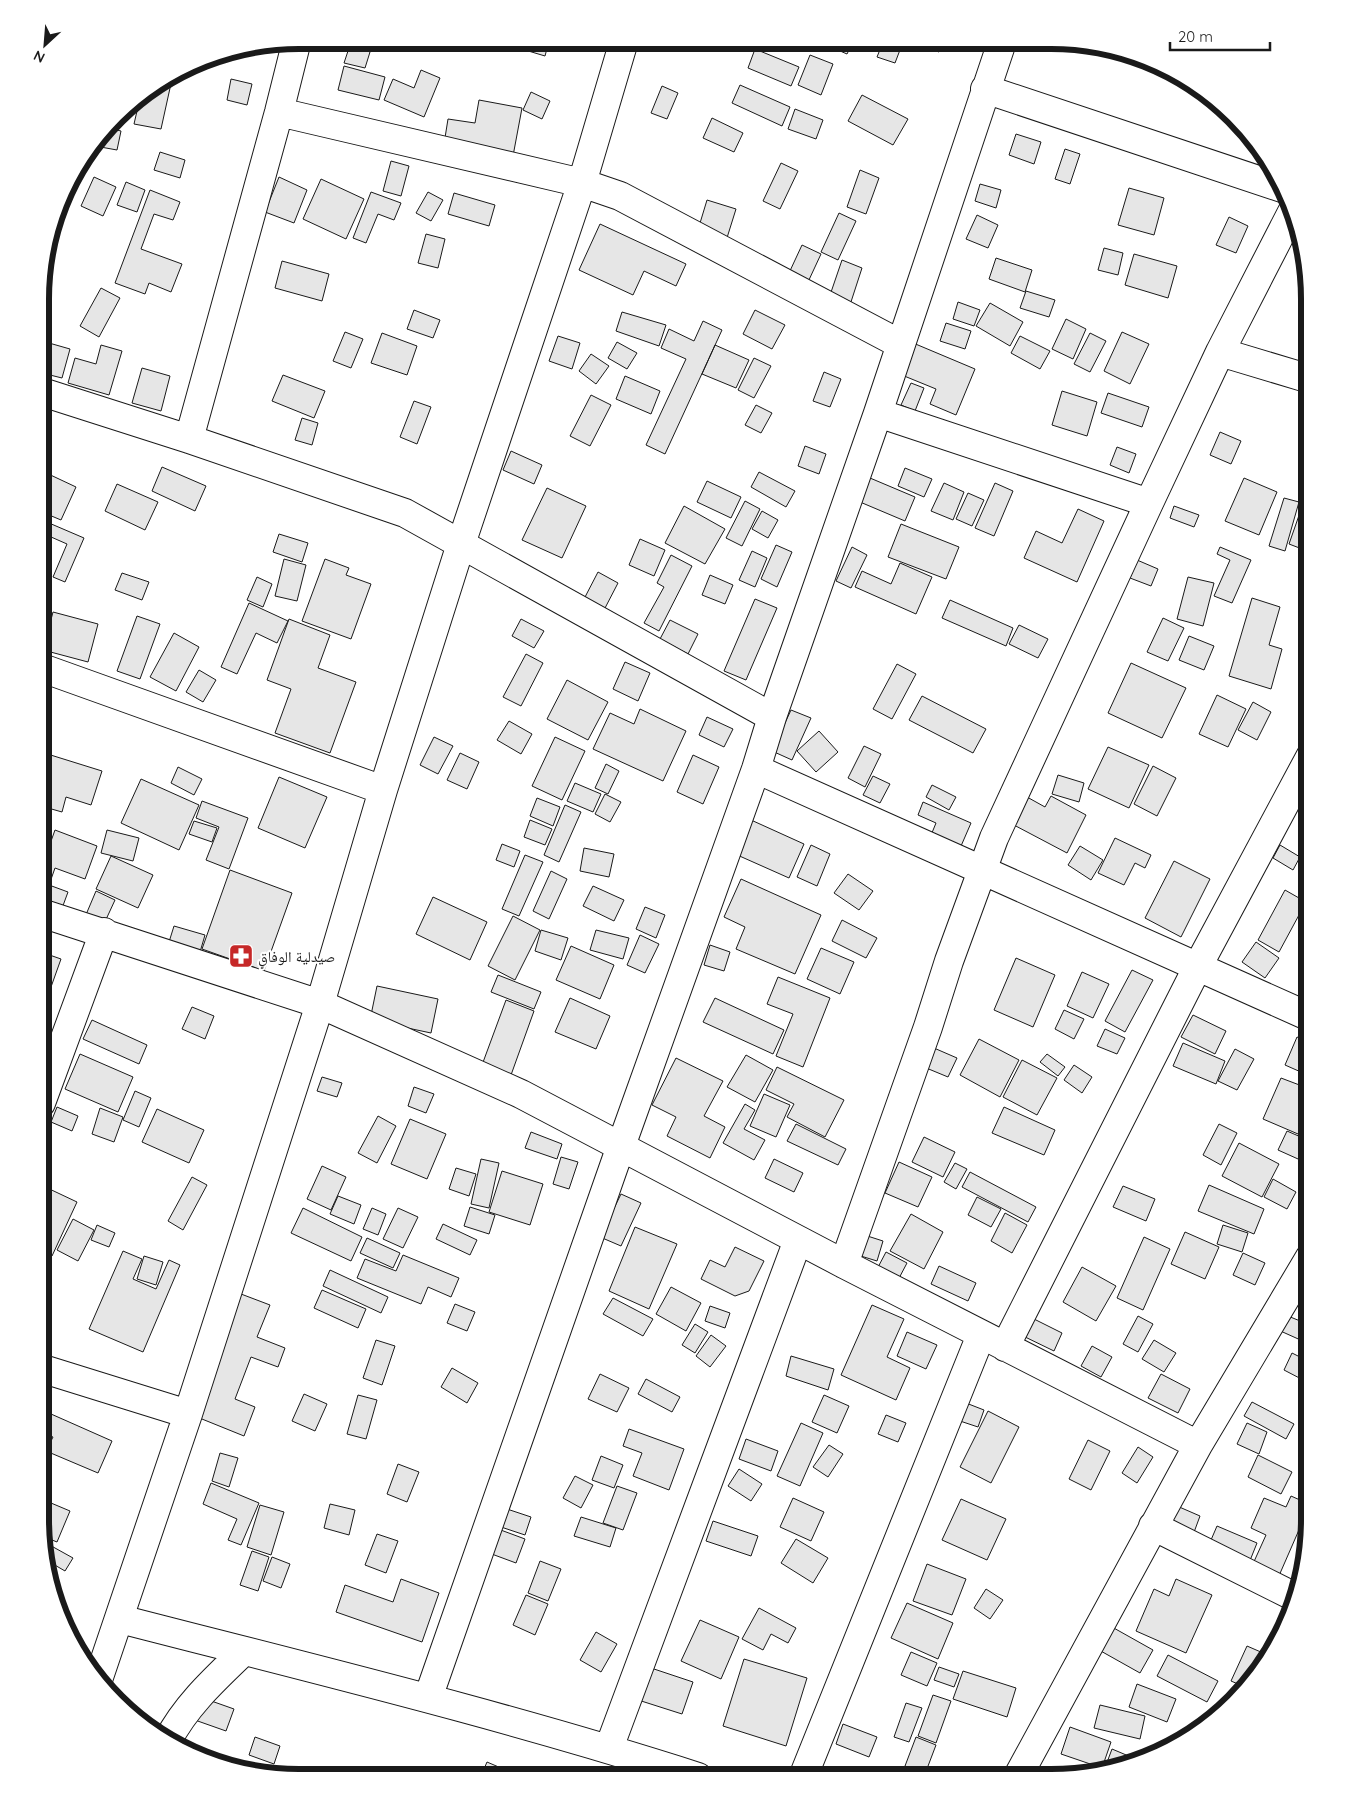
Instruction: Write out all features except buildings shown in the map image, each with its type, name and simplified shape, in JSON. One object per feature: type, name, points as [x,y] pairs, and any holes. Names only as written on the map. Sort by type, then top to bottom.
[{"type":"street","points":[[189,439],[295,49]]},
{"type":"street","points":[[101,1671],[188,1414],[320,1004],[383,790],[461,544],[582,183],[622,49]]},
{"type":"street","points":[[428,1698],[621,1146],[756,768],[878,413],[999,49]]},
{"type":"street","points":[[985,89],[1274,185]]},
{"type":"street","points":[[279,112],[582,183],[620,196],[900,344]]},
{"type":"street","points":[[844,1264],[994,838],[1220,352],[1288,219]]},
{"type":"street","points":[[1220,352],[1301,376]]},
{"type":"street","points":[[49,394],[189,439],[405,513],[772,717]]},
{"type":"street","points":[[878,413],[1149,503]]},
{"type":"street","points":[[49,671],[383,790]]},
{"type":"street","points":[[756,768],[1301,1013]]},
{"type":"street","points":[[1005,1347],[1198,966],[1301,774]]},
{"type":"street","points":[[49,915],[320,1004],[521,1094],[844,1264],[1198,1446]]},
{"type":"street","points":[[49,1080],[104,932]]},
{"type":"street","points":[[609,1748],[798,1240]]},
{"type":"street","points":[[1022,1769],[1198,1446],[1301,1273]]},
{"type":"street","points":[[805,1769],[981,1335]]},
{"type":"street","points":[[49,1371],[188,1414]]},
{"type":"street","points":[[1153,1526],[1290,1594]]},
{"type":"street","points":[[120,1619],[428,1698],[609,1748],[673,1769]]},
{"type":"street","points":[[171,1734],[199,1695],[244,1651]]},
{"type":"place","name":"صيدلية الوفاقٍ","points":[[241,956]]}]
